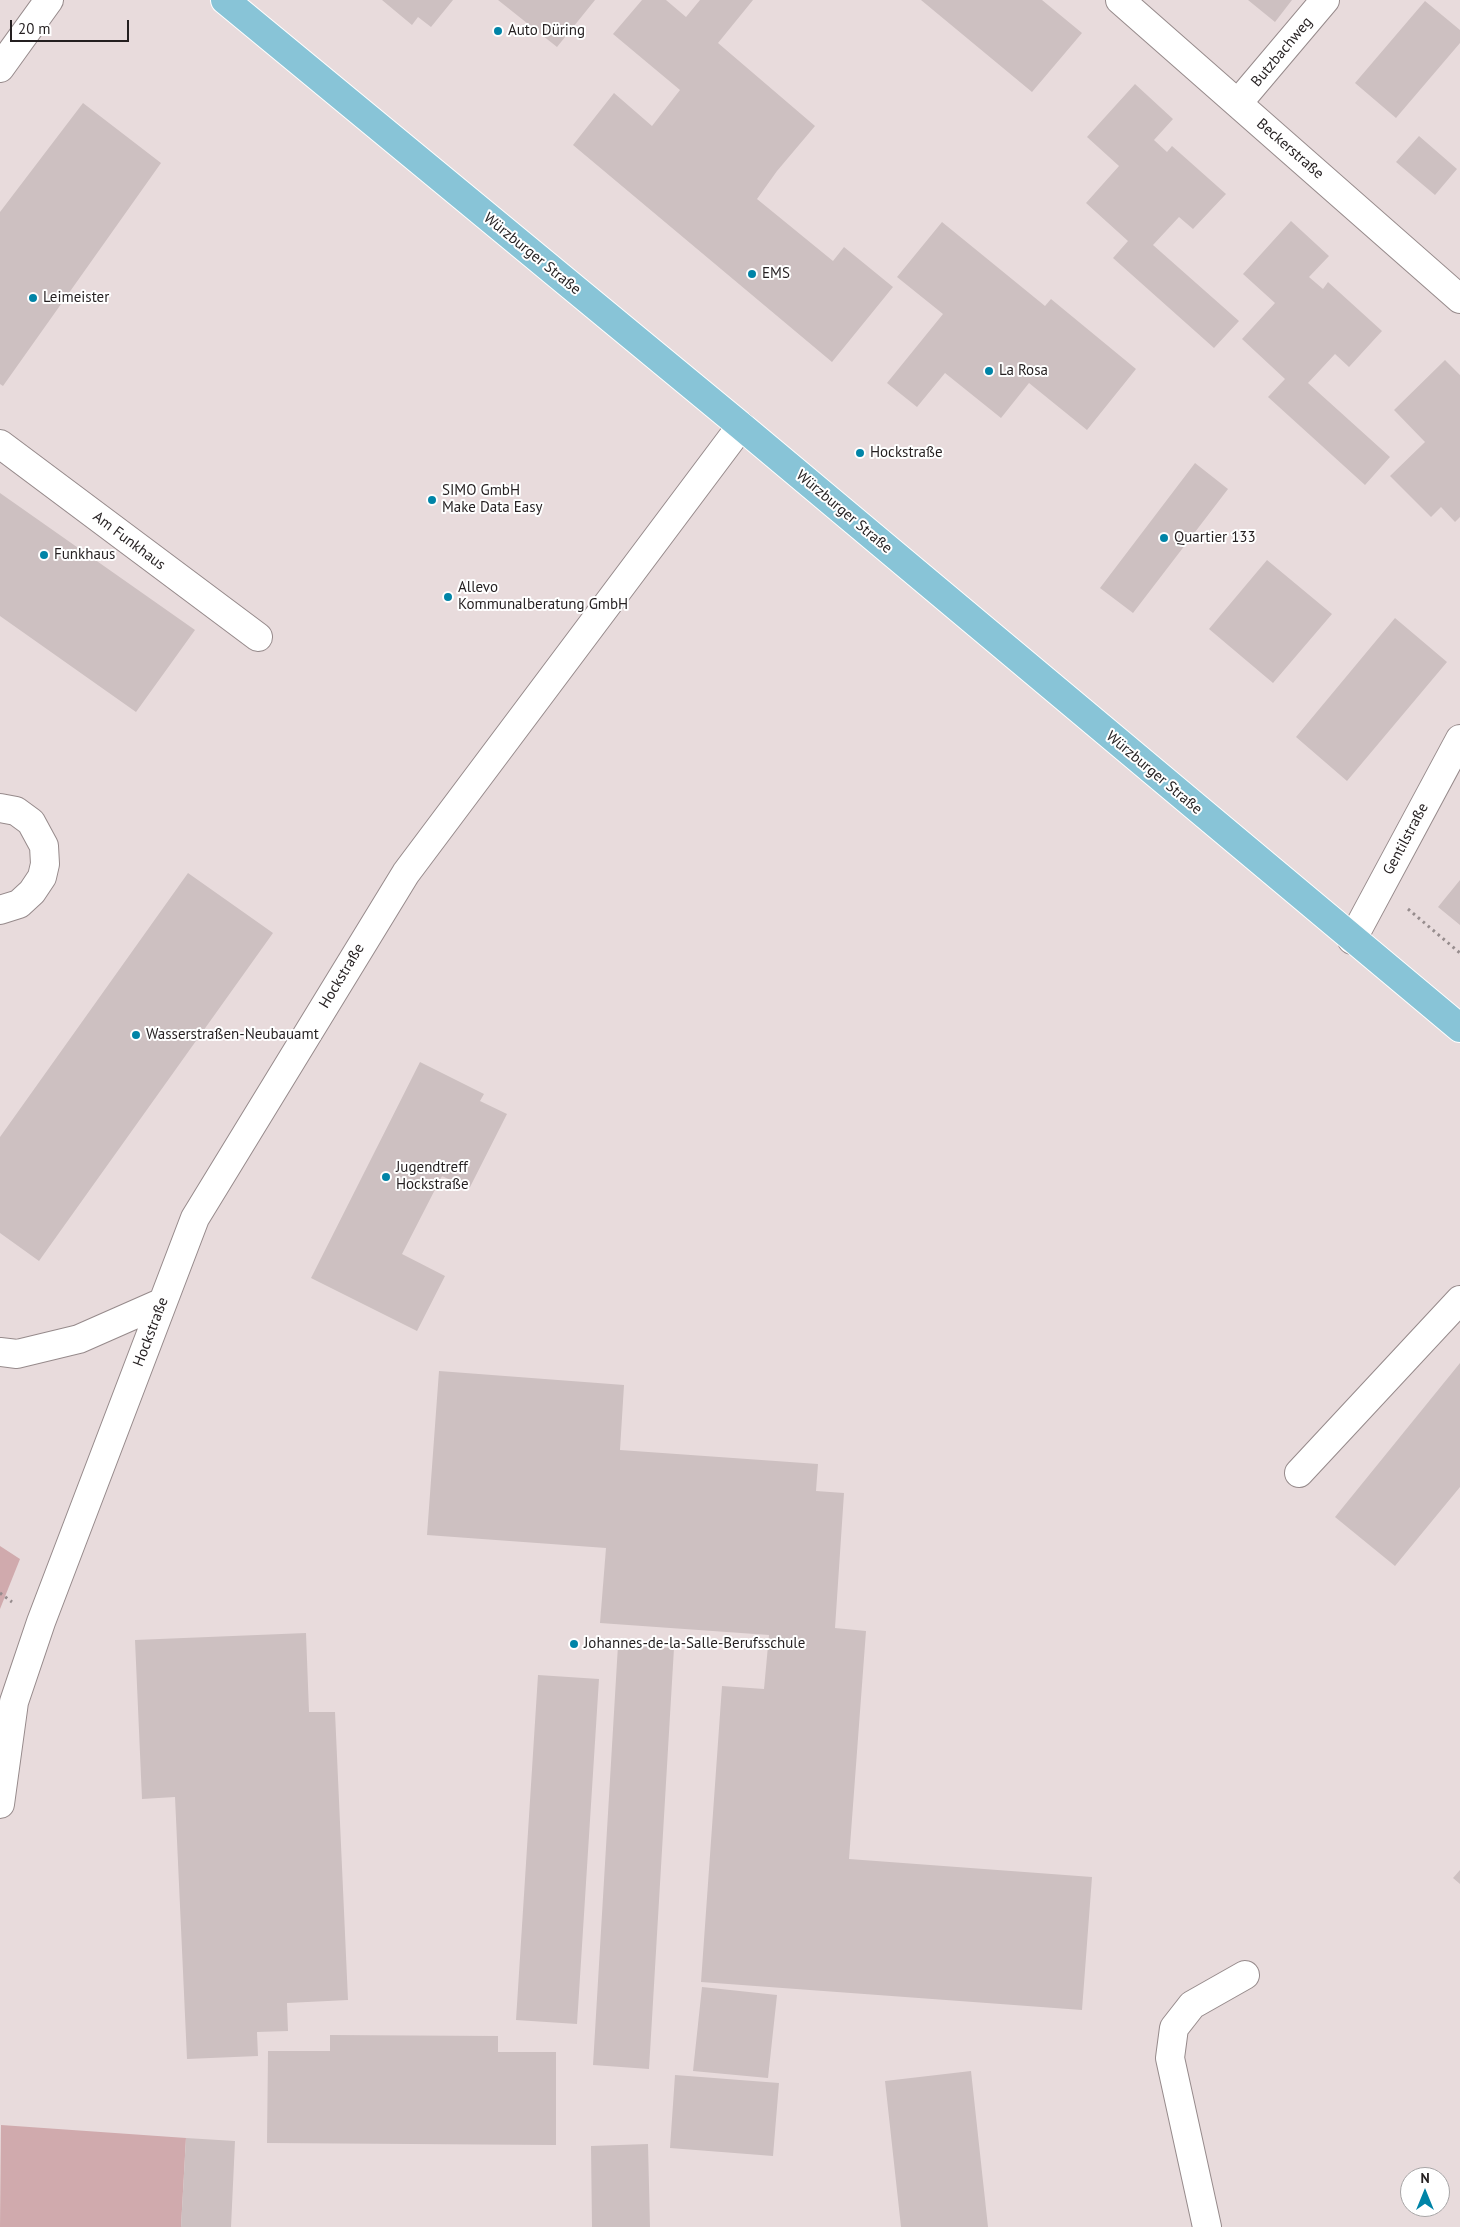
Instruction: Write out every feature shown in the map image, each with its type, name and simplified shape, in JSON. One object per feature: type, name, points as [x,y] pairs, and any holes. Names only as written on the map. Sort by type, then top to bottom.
[{"type":"main road","name":"Würzburger Straße","points":[[225,0],[741,426],[1352,940],[1460,1028]]},
{"type":"street","points":[[0,68],[49,0]]},
{"type":"street","name":"Beckerstraße","points":[[1120,0],[1460,299]]},
{"type":"street","name":"Butzbachweg","points":[[1238,103],[1325,0]]},
{"type":"street","name":"Hockstraße","points":[[0,1804],[7,1701],[41,1622],[195,1218],[406,873],[741,426]]},
{"type":"street","name":"Am Funkhaus","points":[[0,444],[258,637]]},
{"type":"street","name":"Gentilstraße","points":[[1352,940],[1460,739]]},
{"type":"street","points":[[0,808],[16,811],[31,822],[44,846],[45,864],[42,877],[32,892],[19,904],[0,910]]},
{"type":"street","points":[[1300,1473],[1460,1300]]},
{"type":"street","points":[[0,1352],[17,1354],[79,1339],[162,1302]]},
{"type":"street","points":[[1207,2227],[1170,2058],[1174,2028],[1192,2005],[1245,1975]]},
{"type":"path","points":[[1381,886],[1460,953]]},
{"type":"shaded area","points":[[0,1546],[20,1559],[0,1609]]},
{"type":"shaded area","points":[[1,2125],[186,2138],[181,2227],[0,2227]]},
{"type":"building","points":[[382,0],[453,0],[431,27],[418,17],[412,25]]},
{"type":"building","points":[[498,0],[595,0],[557,47]]},
{"type":"building","points":[[642,0],[666,0],[686,17],[700,0],[753,0],[718,43],[815,126],[777,171],[757,199],[833,261],[844,247],[893,287],[832,362],[573,145],[614,93],[652,126],[680,90],[613,34]]},
{"type":"building","points":[[921,0],[1042,0],[1082,33],[1032,92]]},
{"type":"building","points":[[1248,0],[1292,0],[1275,22]]},
{"type":"building","points":[[1425,1],[1460,30],[1460,43],[1396,118],[1355,83]]},
{"type":"building","points":[[1135,84],[1173,119],[1154,140],[1167,152],[1172,146],[1226,194],[1193,229],[1179,217],[1153,245],[1239,321],[1214,348],[1113,258],[1128,241],[1086,203],[1119,166],[1087,137]]},
{"type":"building","name":"Leimeister","points":[[83,103],[161,163],[3,386],[0,384],[0,212]]},
{"type":"building","points":[[1419,136],[1457,169],[1435,195],[1396,162]]},
{"type":"building","points":[[1291,221],[1329,256],[1309,277],[1323,289],[1328,282],[1382,331],[1349,367],[1335,354],[1308,383],[1390,457],[1365,485],[1268,397],[1285,379],[1242,339],[1275,303],[1243,274]]},
{"type":"building","points":[[942,222],[1045,306],[1051,299],[1136,369],[1087,430],[1029,383],[1001,418],[945,373],[917,407],[887,383],[943,314],[897,277]]},
{"type":"building","points":[[1445,360],[1460,375],[1460,517],[1455,522],[1441,507],[1431,517],[1390,476],[1425,442],[1394,410]]},
{"type":"building","name":"Quartier 133","points":[[1195,463],[1228,489],[1133,613],[1100,588]]},
{"type":"building","name":"Funkhaus","points":[[0,493],[195,630],[136,712],[0,616]]},
{"type":"building","points":[[1267,560],[1332,614],[1273,683],[1209,629]]},
{"type":"building","points":[[1395,618],[1447,662],[1347,781],[1296,737]]},
{"type":"building","name":"Wasserstraßen-Neubauamt","points":[[188,873],[273,933],[39,1261],[0,1233],[0,1137]]},
{"type":"building","points":[[1460,880],[1460,925],[1438,907]]},
{"type":"building","points":[[420,1062],[484,1094],[480,1101],[507,1114],[469,1189],[442,1176],[402,1254],[445,1276],[417,1331],[311,1278]]},
{"type":"building","points":[[1460,1363],[1460,1487],[1395,1566],[1335,1517]]},
{"type":"building","points":[[439,1371],[624,1385],[620,1450],[818,1464],[816,1491],[844,1493],[835,1628],[866,1631],[849,1859],[1092,1877],[1082,2010],[701,1982],[722,1686],[764,1689],[769,1635],[600,1623],[606,1548],[427,1535]]},
{"type":"building","points":[[306,1633],[309,1712],[335,1712],[348,2000],[287,2003],[288,2031],[257,2032],[258,2056],[187,2059],[175,1797],[142,1799],[135,1640]]},
{"type":"building","points":[[618,1645],[674,1648],[649,2069],[593,2065]]},
{"type":"building","points":[[538,1675],[599,1679],[577,2024],[516,2020]]},
{"type":"building","points":[[1460,1870],[1460,1884],[1453,1878]]},
{"type":"building","points":[[702,1987],[777,1995],[768,2078],[693,2071]]},
{"type":"building","points":[[330,2035],[498,2036],[498,2052],[556,2052],[556,2145],[267,2143],[268,2051],[330,2051]]},
{"type":"building","points":[[971,2071],[988,2227],[901,2227],[885,2081]]},
{"type":"building","points":[[675,2075],[779,2083],[773,2156],[670,2148]]},
{"type":"building","points":[[186,2138],[235,2141],[231,2227],[181,2227]]},
{"type":"building","points":[[648,2144],[650,2227],[592,2227],[591,2146]]},
{"type":"place","name":"Auto Düring","points":[[498,31]]},
{"type":"place","name":"EMS","points":[[752,274]]},
{"type":"place","name":"Leimeister","points":[[33,298]]},
{"type":"place","name":"La Rosa","points":[[989,371]]},
{"type":"place","name":"Hockstraße","points":[[860,453]]},
{"type":"place","name":"SIMO GmbH Make Data Easy","points":[[432,500]]},
{"type":"place","name":"Quartier 133","points":[[1164,538]]},
{"type":"place","name":"Funkhaus","points":[[44,555]]},
{"type":"place","name":"Allevo Kommunalberatung GmbH","points":[[448,597]]},
{"type":"place","name":"Wasserstraßen-Neubauamt","points":[[136,1035]]},
{"type":"place","name":"Jugendtreff Hockstraße","points":[[386,1177]]},
{"type":"place","name":"Johannes-de-la-Salle-Berufsschule","points":[[574,1644]]}]
